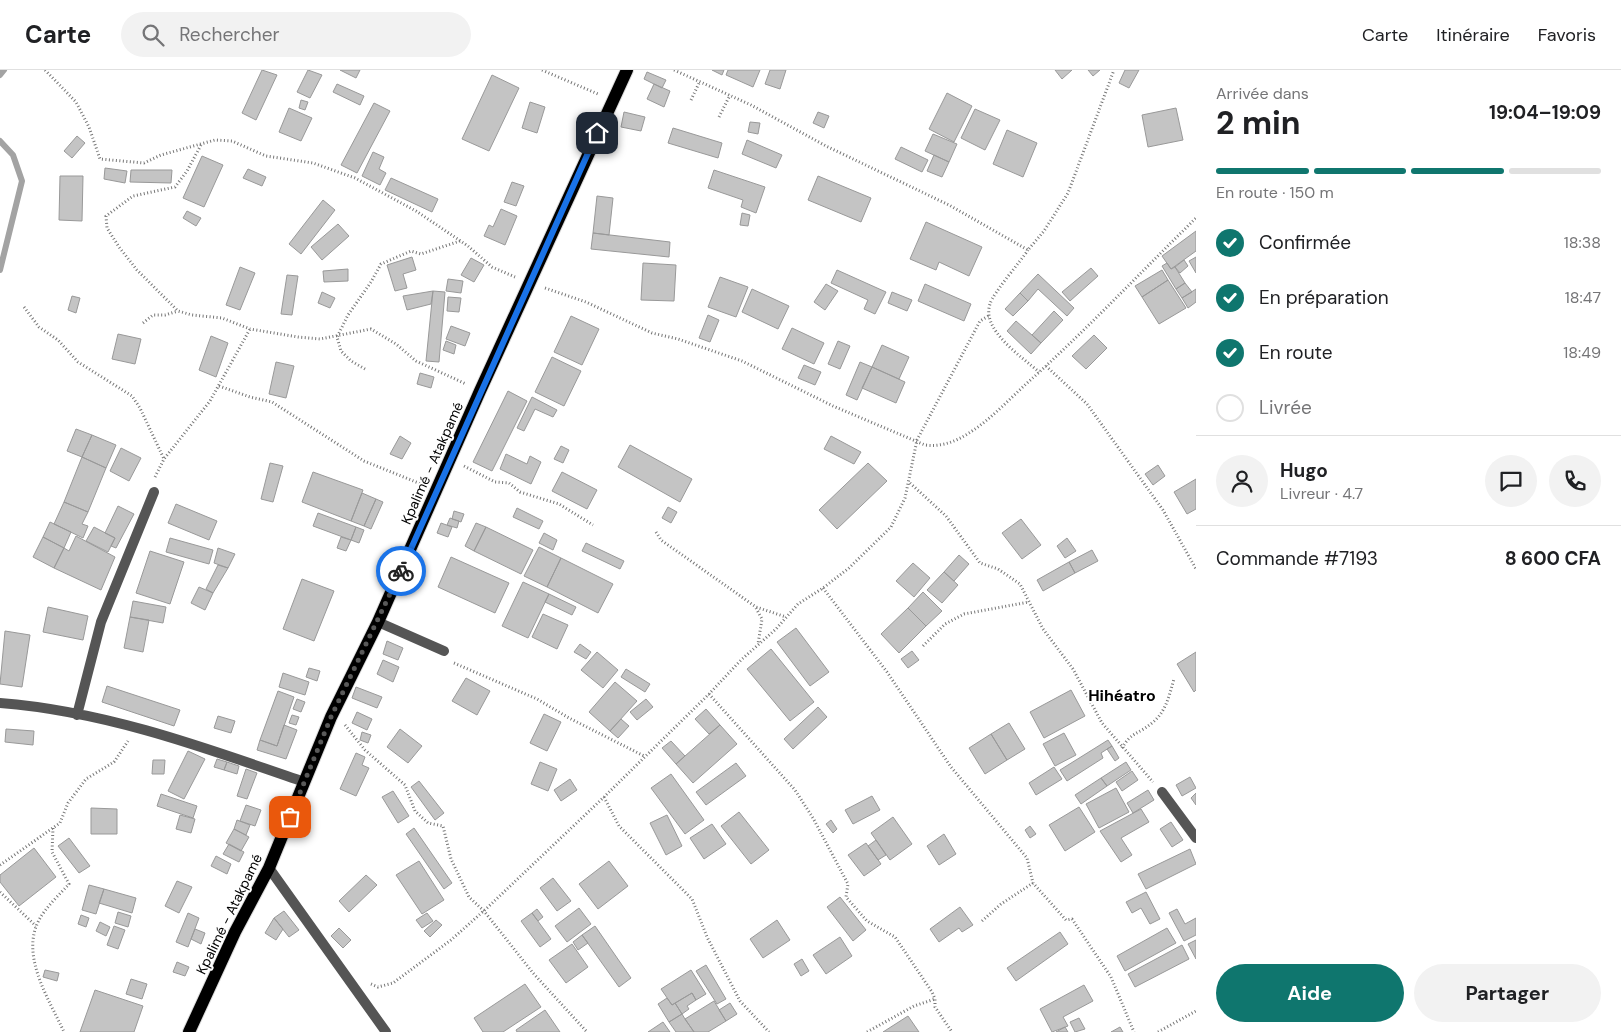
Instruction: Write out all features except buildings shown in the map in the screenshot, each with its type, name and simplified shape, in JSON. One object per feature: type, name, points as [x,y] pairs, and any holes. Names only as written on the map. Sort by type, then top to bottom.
[{"type":"main road","name":"Kpalimé - Atakpamé","points":[[189,1032],[235,932],[269,868],[331,717],[378,622],[480,390],[627,70]]},
{"type":"street","points":[[78,715],[101,622],[154,492]]},
{"type":"street","points":[[378,622],[444,651]]},
{"type":"street","points":[[0,703],[36,706],[174,738],[304,782]]},
{"type":"street","points":[[1162,792],[1196,838]]},
{"type":"street","points":[[269,868],[386,1032]]},
{"type":"path","points":[[45,70],[76,102],[89,127],[100,159],[144,163],[161,155],[215,140],[232,141],[266,156],[313,163],[355,178],[416,211],[460,241],[492,267],[529,283],[586,302],[652,333],[678,339],[742,361],[833,406],[925,445],[934,446],[951,442],[969,433],[993,414],[1070,346],[1196,218]]},
{"type":"path","points":[[542,70],[612,100]]},
{"type":"path","points":[[674,70],[730,95],[826,146],[950,205],[1028,250]]},
{"type":"path","points":[[1039,372],[1004,343],[990,322],[990,304],[1028,250],[1044,231],[1068,193],[1114,70]]},
{"type":"path","points":[[691,100],[700,81]]},
{"type":"path","points":[[719,117],[730,95]]},
{"type":"path","points":[[201,144],[187,171],[175,187],[133,196],[106,216],[107,228],[119,247],[137,270],[178,311],[192,315],[222,318],[250,328],[298,338],[320,339],[337,337],[371,329],[396,344],[416,361],[480,390]]},
{"type":"path","points":[[366,369],[351,361],[341,351],[337,337],[348,315],[372,282],[381,264],[411,251],[421,254],[441,249],[460,241]]},
{"type":"path","points":[[24,308],[39,328],[58,340],[78,362],[132,396],[140,408],[164,459]]},
{"type":"path","points":[[143,323],[153,315],[165,315],[178,311]]},
{"type":"path","points":[[342,969],[362,982],[378,986],[393,983],[451,940],[604,797],[798,604],[849,568],[891,527],[906,498],[917,440],[980,321],[990,315]]},
{"type":"path","points":[[154,492],[154,479],[164,459],[210,401],[250,328]]},
{"type":"path","points":[[1046,366],[1087,404],[1164,510],[1196,569]]},
{"type":"path","points":[[219,386],[250,397],[272,402],[364,461],[437,491]]},
{"type":"path","points":[[450,458],[495,482],[509,483],[520,492],[559,504],[593,525]]},
{"type":"path","points":[[910,483],[946,516],[980,563],[998,569],[1020,584],[1043,629],[1072,669],[1102,723],[1162,792]]},
{"type":"path","points":[[656,532],[661,540],[756,607],[786,617]]},
{"type":"path","points":[[823,588],[887,672],[951,767],[1027,858],[1027,865],[1033,883],[1066,920],[1072,919],[1111,977],[1134,1032]]},
{"type":"path","points":[[923,646],[945,624],[964,614],[1029,602]]},
{"type":"path","points":[[756,607],[762,619],[758,644]]},
{"type":"path","points":[[444,651],[452,662],[537,699],[569,718],[644,756]]},
{"type":"path","points":[[1122,748],[1129,736],[1152,723],[1167,706],[1174,679]]},
{"type":"path","points":[[709,694],[795,790],[813,818],[848,884],[846,897],[867,921],[895,937],[914,962],[936,999],[936,1007],[952,1032]]},
{"type":"path","points":[[331,717],[345,725],[365,750],[405,785],[415,810],[428,823],[443,826],[451,859],[469,897],[484,911],[533,973],[587,1032]]},
{"type":"path","points":[[0,865],[60,823],[68,803],[86,780],[114,762],[136,729]]},
{"type":"path","points":[[604,797],[619,826],[692,899],[707,937],[740,1001],[769,1032]]},
{"type":"path","points":[[53,828],[52,852],[68,884],[36,926],[33,959],[64,1032]]},
{"type":"path","points":[[982,921],[1001,904],[1033,883]]},
{"type":"path","points":[[0,892],[36,926]]},
{"type":"path","points":[[867,1032],[914,1006],[936,999]]},
{"type":"path","points":[[1158,1032],[1196,1011]]},
{"type":"waterway","points":[[0,75],[4,70]]},
{"type":"waterway","points":[[0,141],[13,155],[22,181],[0,270]]},
{"type":"way so far","points":[[290,817],[331,717],[401,571]]},
{"type":"district","name":"Hihéatro","points":[[1122,695]]},
{"type":"route","points":[[401,571],[480,390],[597,133]]}]
